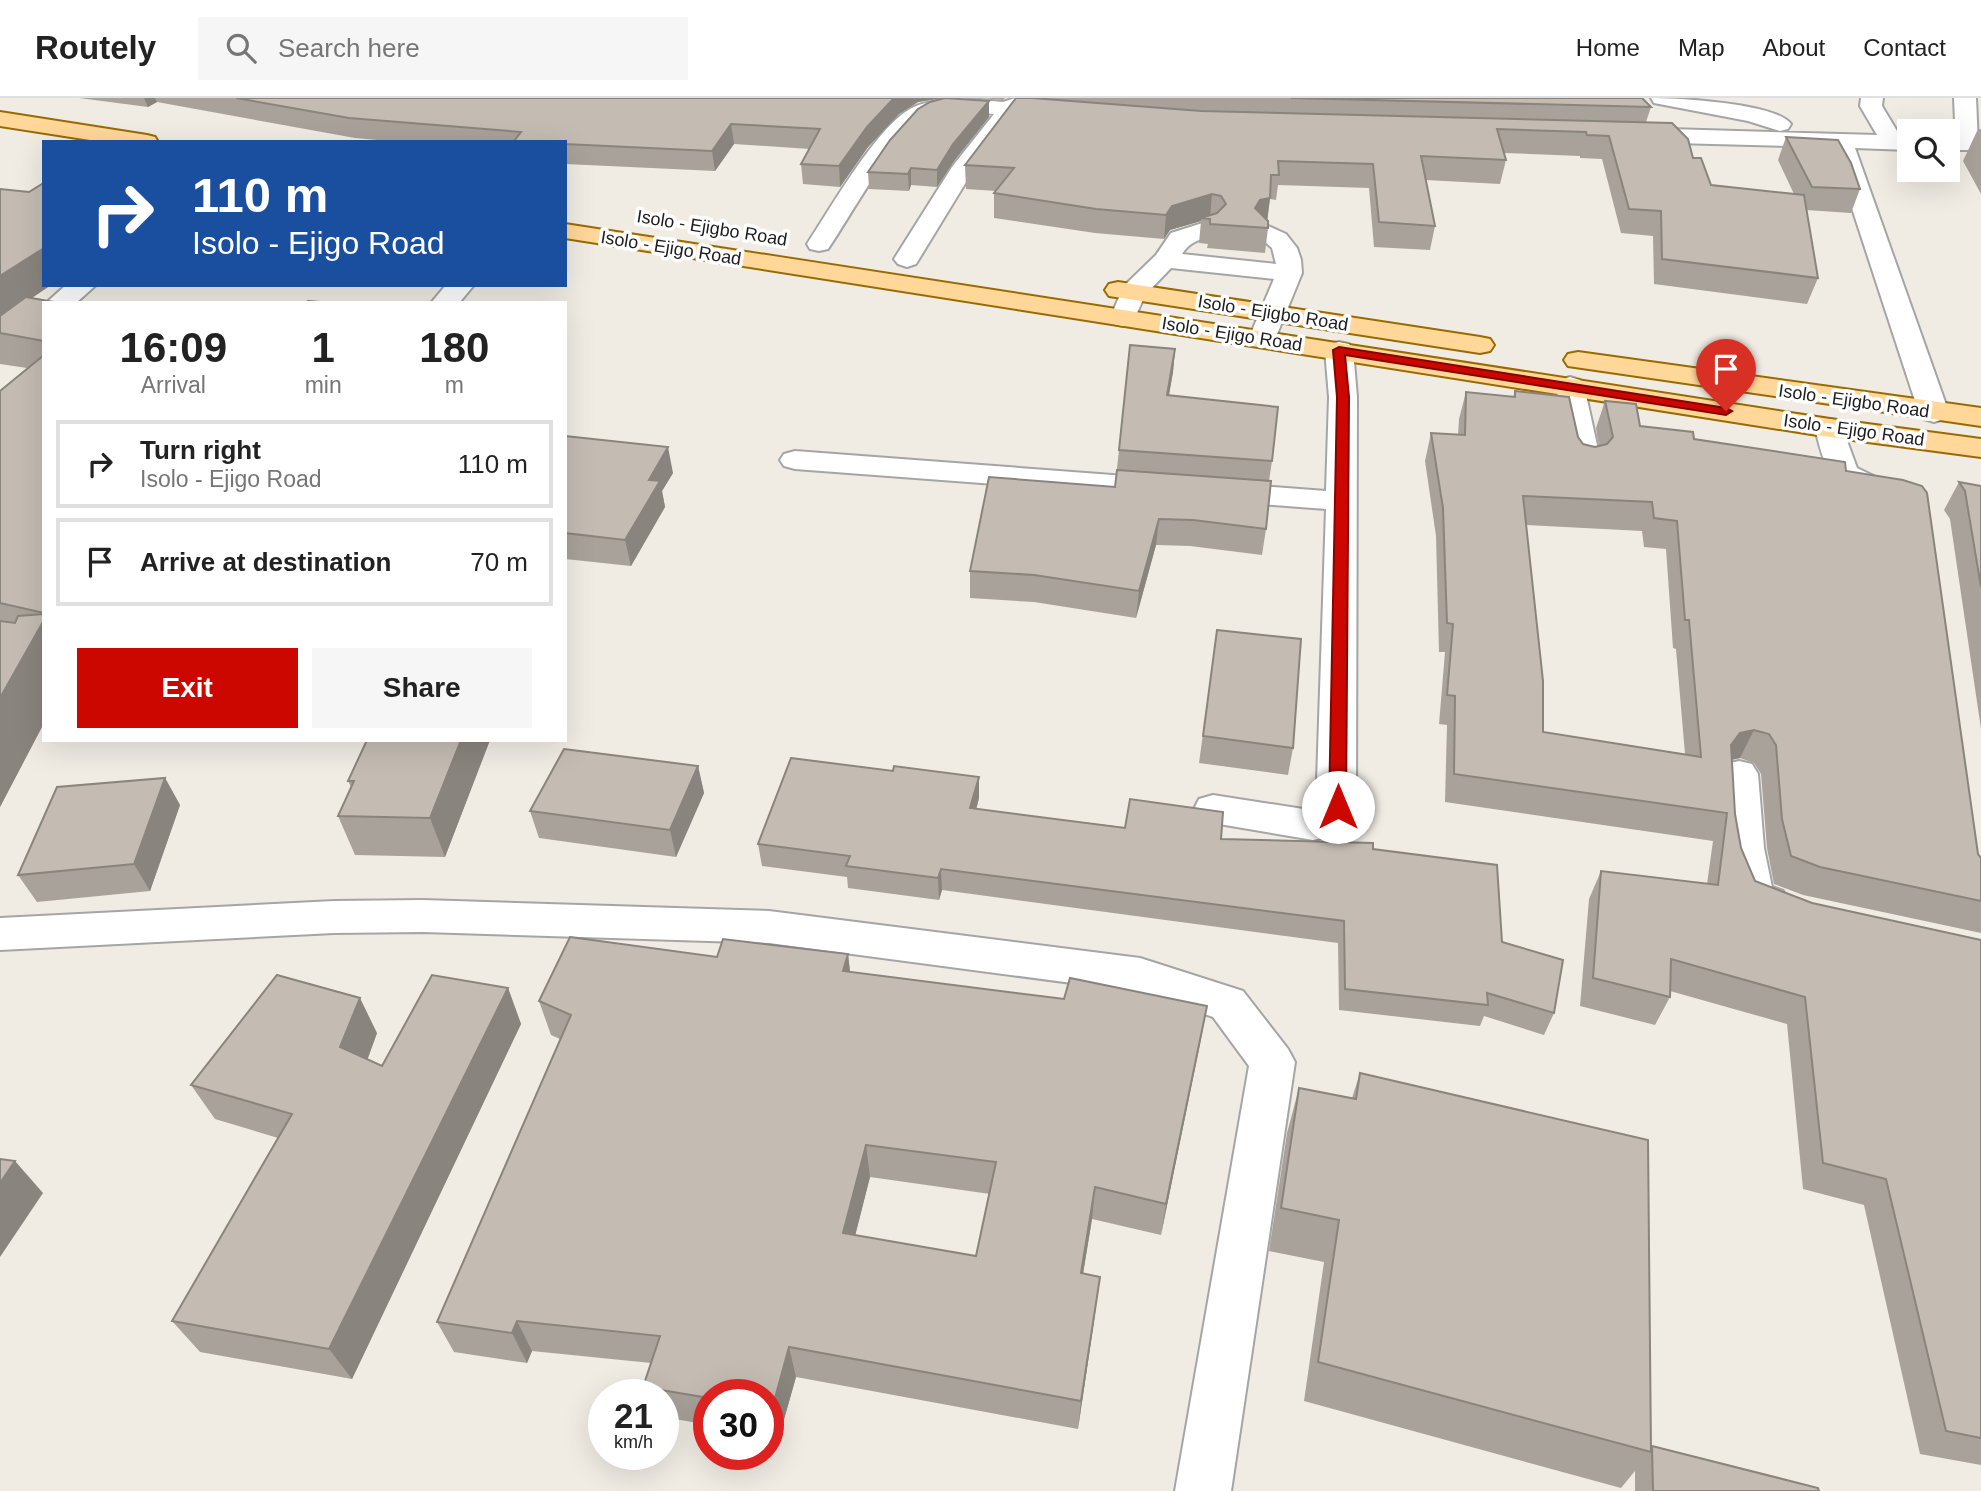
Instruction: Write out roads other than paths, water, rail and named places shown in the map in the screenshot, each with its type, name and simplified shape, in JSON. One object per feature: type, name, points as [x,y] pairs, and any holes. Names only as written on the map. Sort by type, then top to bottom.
[{"type":"main road","points":[[0,119],[134,140]]},
{"type":"main road","points":[[0,141],[42,148]]},
{"type":"main road","name":"Isolo - Ejigo Road","points":[[567,231],[1830,428],[1981,448]]},
{"type":"main road","name":"Isolo - Ejigbo Road","points":[[793,240],[832,246]]},
{"type":"main road","points":[[895,256],[947,264]]},
{"type":"main road","name":"Isolo - Ejigbo Road","points":[[1093,286],[1502,348]]},
{"type":"main road","name":"Isolo - Ejigbo Road","points":[[1556,356],[1934,413],[1981,417]]},
{"type":"street","points":[[1662,98],[1752,115],[1833,140]]},
{"type":"street","points":[[1872,98],[1871,106],[1897,138]]},
{"type":"street","points":[[1965,98],[1965,145]]},
{"type":"street","points":[[832,246],[889,140],[909,119],[922,111],[959,104],[1013,104],[1075,116]]},
{"type":"street","points":[[895,256],[1013,104]]},
{"type":"street","points":[[1618,135],[1897,143]]},
{"type":"street","points":[[1833,140],[1934,413]]},
{"type":"street","points":[[1123,318],[1133,292],[1165,260],[1180,238],[1209,229]]},
{"type":"street","points":[[1264,338],[1289,273],[1290,262],[1282,242],[1266,232]]},
{"type":"street","points":[[1165,260],[1289,273]]},
{"type":"street","points":[[61,301],[80,287]]},
{"type":"street","points":[[446,301],[459,287]]},
{"type":"street","points":[[1213,809],[1313,826],[1332,822],[1338,807],[1343,397],[1339,350]]},
{"type":"street","points":[[1570,386],[1586,463]]},
{"type":"street","points":[[1830,428],[1843,474],[1851,480],[1909,501]]},
{"type":"street","points":[[795,460],[1341,501]]},
{"type":"street","points":[[1739,774],[1744,848],[1754,896],[1796,913]]},
{"type":"street","points":[[0,934],[423,916],[769,927],[1140,975],[1228,1004],[1272,1062],[1203,1491]]}]
